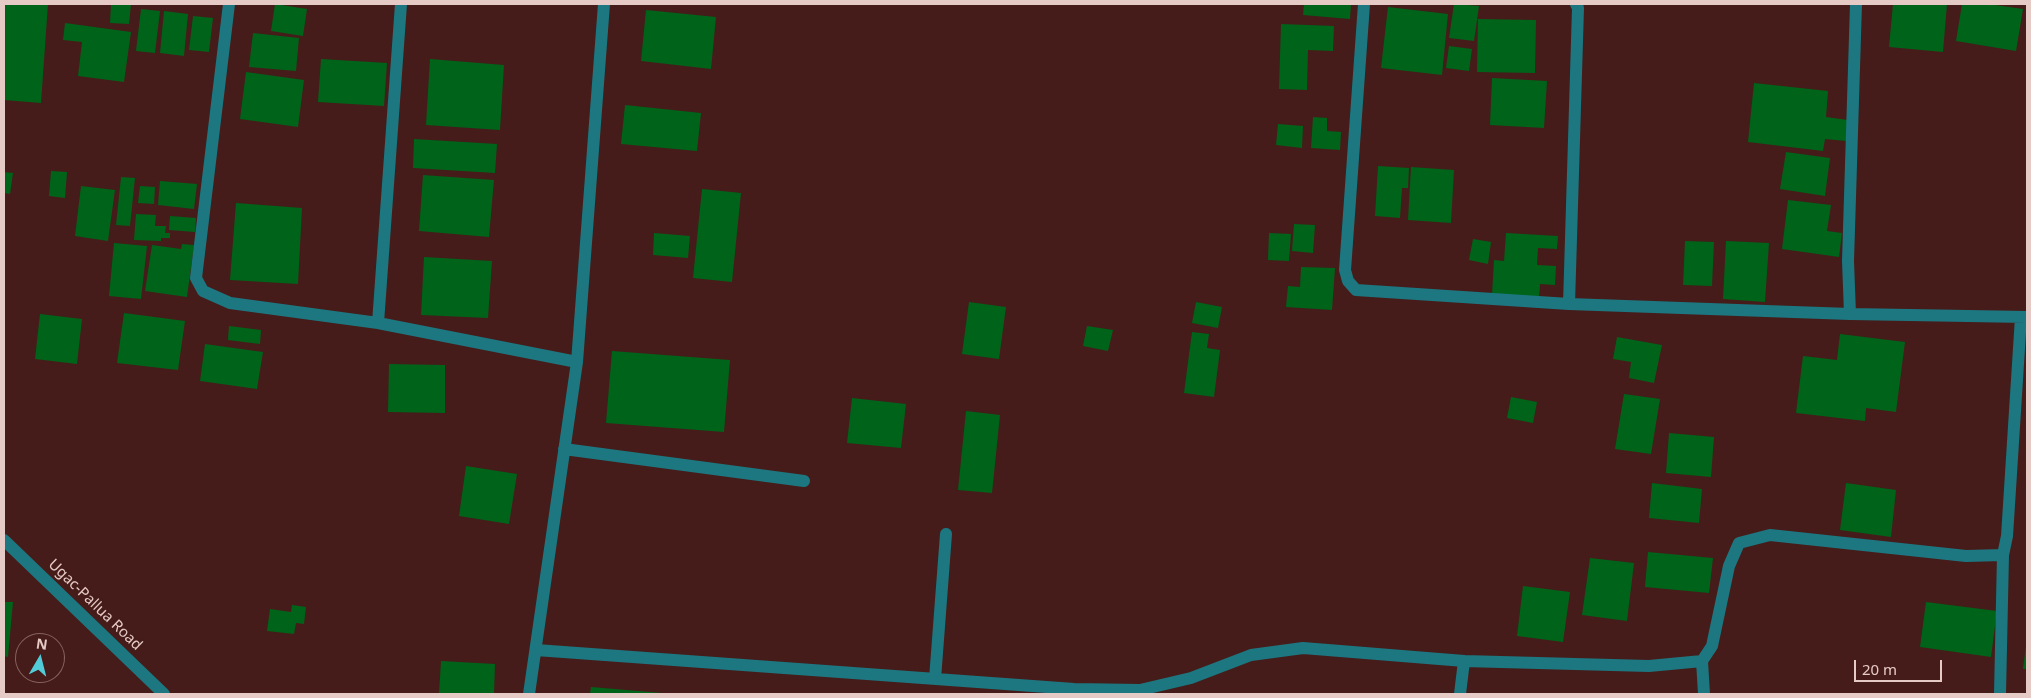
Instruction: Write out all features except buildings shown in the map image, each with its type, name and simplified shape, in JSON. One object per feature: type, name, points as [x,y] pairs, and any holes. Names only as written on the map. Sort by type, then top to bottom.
[{"type":"street","points":[[229,4],[196,278],[203,291],[214,298],[230,303],[378,323],[576,362]]},
{"type":"street","points":[[378,323],[401,4]]},
{"type":"street","points":[[529,694],[576,362],[604,4]]},
{"type":"street","points":[[1364,4],[1345,270],[1348,281],[1356,290],[1569,304],[1850,314],[2024,317],[2007,536],[2003,555],[2000,694]]},
{"type":"street","points":[[1569,304],[1578,8],[1576,4]]},
{"type":"street","points":[[1850,314],[1848,261],[1856,4]]},
{"type":"street","points":[[564,449],[804,481]]},
{"type":"street","points":[[935,679],[946,534]]},
{"type":"street","points":[[1704,694],[1702,662],[1712,646],[1729,566],[1740,543],[1770,535],[1966,556],[2003,555]]},
{"type":"street","name":"Ugac-Pallua Road","points":[[4,540],[164,694]]},
{"type":"street","points":[[536,650],[1074,689],[1140,690],[1192,678],[1251,655],[1303,648],[1464,661],[1649,666],[1702,662]]},
{"type":"street","points":[[1460,694],[1464,661]]}]
